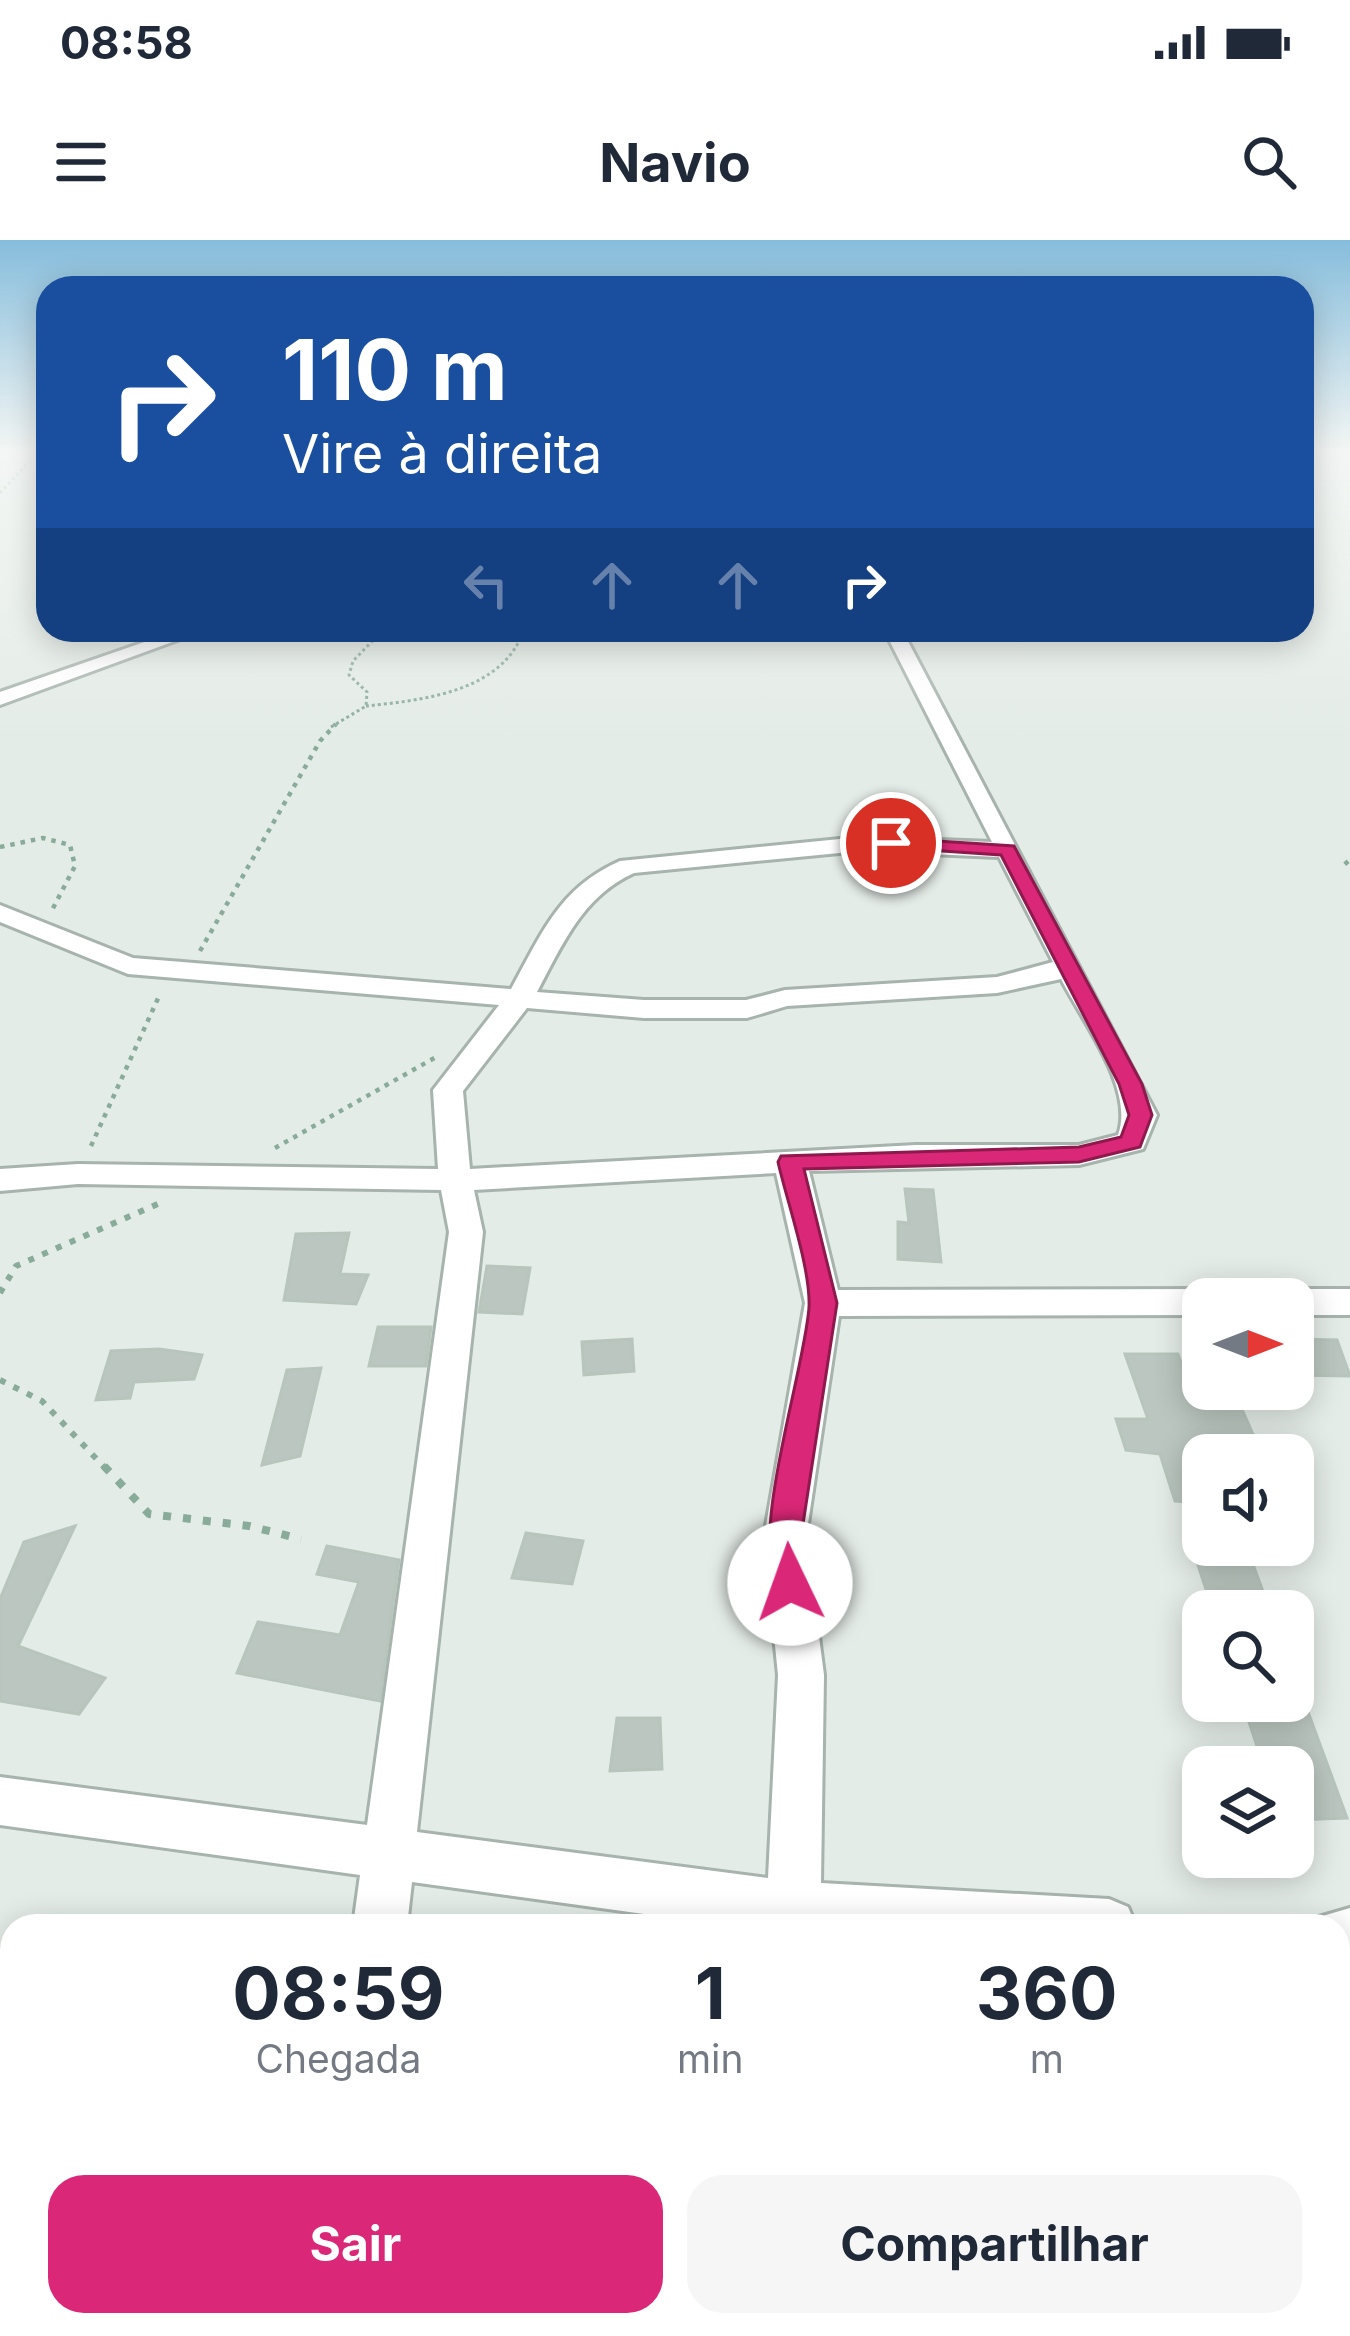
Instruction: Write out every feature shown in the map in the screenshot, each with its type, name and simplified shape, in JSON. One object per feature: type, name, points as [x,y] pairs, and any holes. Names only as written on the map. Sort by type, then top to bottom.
[{"type":"street","points":[[0,699],[162,642]]},
{"type":"street","points":[[0,1180],[78,1174],[454,1180],[790,1162],[1079,1155],[1132,1142],[1141,1115],[1130,1084],[899,642]]},
{"type":"street","points":[[382,1914],[466,1232],[454,1180],[448,1090],[521,996],[557,929],[594,882],[629,866],[860,844],[1008,850]]},
{"type":"street","points":[[0,913],[128,966],[644,1009],[746,1009],[785,998],[997,985],[1045,977],[1068,965]]},
{"type":"street","points":[[790,1162],[823,1303],[785,1537],[801,1675],[793,1914]]},
{"type":"street","points":[[823,1303],[1182,1302]]},
{"type":"street","points":[[1314,1302],[1350,1302]]},
{"type":"street","points":[[0,1801],[390,1850],[775,1914]]},
{"type":"path","points":[[366,706],[367,692],[350,676],[353,661],[371,642]]},
{"type":"path","points":[[78,1174],[160,994],[190,974],[243,870],[329,728],[366,706],[403,704],[477,682],[521,642]]},
{"type":"path","points":[[0,847],[29,838],[55,837],[70,845],[75,866],[39,929]]},
{"type":"path","points":[[1345,861],[1350,867]]},
{"type":"path","points":[[0,1380],[42,1401],[148,1514],[250,1526],[302,1539]]},
{"type":"building","points":[[905,1189],[933,1190],[941,1262],[898,1259],[898,1222],[909,1223]]},
{"type":"building","points":[[349,1233],[340,1274],[368,1275],[356,1304],[284,1300],[296,1234]]},
{"type":"building","points":[[487,1266],[530,1268],[522,1314],[479,1312]]},
{"type":"building","points":[[378,1327],[431,1327],[426,1366],[369,1366]]},
{"type":"building","points":[[632,1339],[634,1371],[584,1375],[582,1342]]},
{"type":"building","points":[[1314,1339],[1337,1340],[1350,1376],[1314,1375]]},
{"type":"building","points":[[159,1349],[202,1355],[194,1379],[134,1382],[130,1398],[96,1400],[111,1351]]},
{"type":"building","points":[[1125,1354],[1178,1354],[1182,1410],[1242,1410],[1253,1434],[1182,1434],[1182,1502],[1175,1501],[1160,1454],[1126,1450],[1116,1419],[1148,1419]]},
{"type":"building","points":[[321,1368],[300,1456],[262,1465],[287,1370]]},
{"type":"building","points":[[75,1526],[18,1646],[105,1678],[79,1714],[0,1701],[0,1599],[24,1542]]},
{"type":"building","points":[[526,1533],[583,1541],[572,1584],[512,1578]]},
{"type":"building","points":[[327,1546],[399,1560],[380,1701],[237,1673],[258,1622],[340,1635],[359,1582],[317,1574]]},
{"type":"building","points":[[1198,1566],[1254,1566],[1262,1590],[1206,1590]]},
{"type":"building","points":[[617,1718],[660,1718],[662,1769],[610,1771]]},
{"type":"building","points":[[1249,1722],[1312,1722],[1347,1818],[1314,1819],[1314,1746],[1257,1746]]},
{"type":"route","points":[[790,1583],[785,1537],[823,1303],[790,1162],[916,1155],[1079,1155],[1132,1142],[1141,1115],[1130,1084],[1008,850],[891,843]]}]
